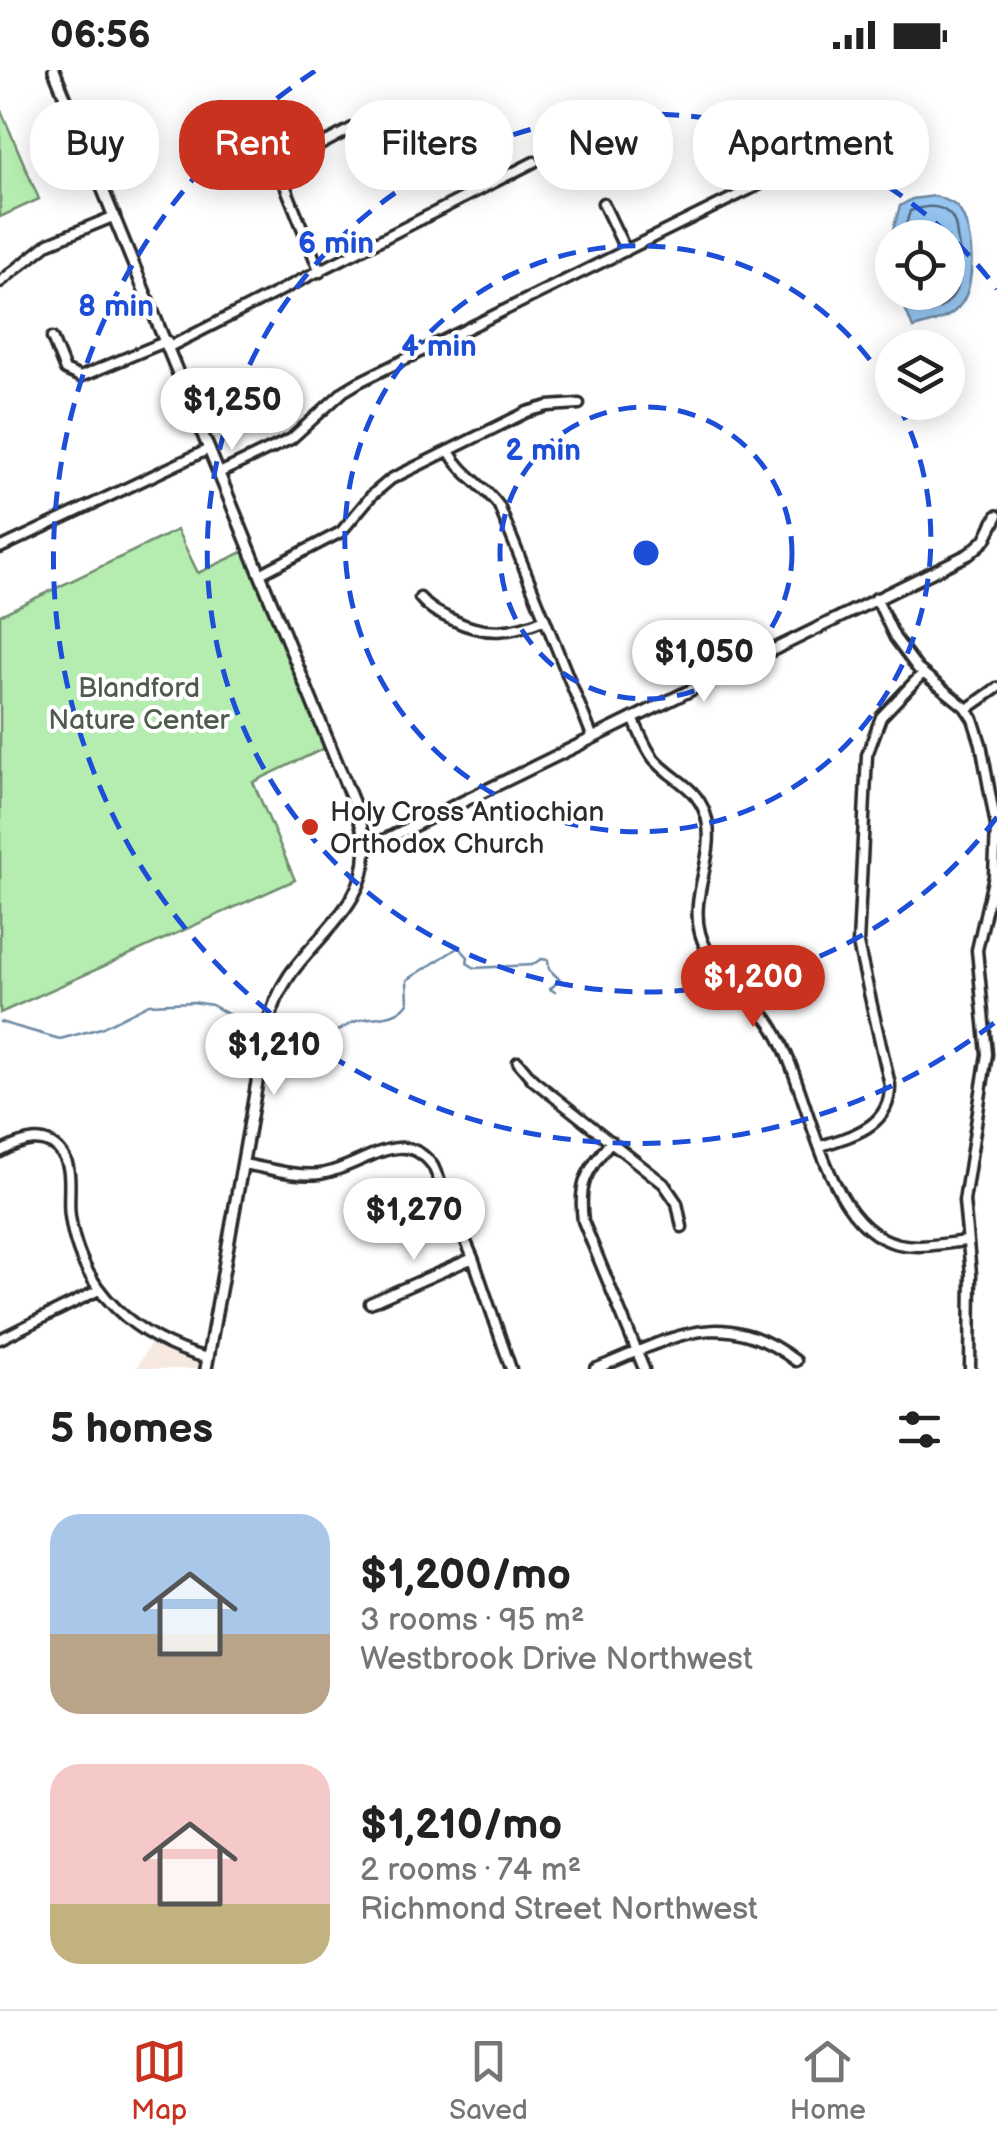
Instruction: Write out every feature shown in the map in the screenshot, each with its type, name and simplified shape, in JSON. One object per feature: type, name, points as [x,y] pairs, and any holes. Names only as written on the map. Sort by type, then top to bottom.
[{"type":"street","points":[[0,1152],[29,1140],[42,1140],[60,1151],[66,1160],[72,1230],[86,1272],[123,1318],[154,1339],[206,1364],[274,1002],[293,970],[348,906],[359,882],[366,848],[358,814],[54,70]]},
{"type":"street","points":[[320,272],[282,178],[281,166],[345,132]]},
{"type":"street","points":[[52,338],[64,370],[80,377],[168,344],[320,272],[533,163]]},
{"type":"street","points":[[220,473],[291,439],[348,388],[750,190]]},
{"type":"street","points":[[602,203],[626,251]]},
{"type":"street","points":[[0,282],[48,243],[115,216]]},
{"type":"street","points":[[260,574],[348,528],[386,482],[534,410],[579,404]]},
{"type":"street","points":[[0,548],[209,449]]},
{"type":"street","points":[[449,451],[462,471],[498,506],[593,738]]},
{"type":"street","points":[[366,848],[978,548],[997,516]]},
{"type":"street","points":[[420,598],[435,612],[486,631],[520,629],[545,619]]},
{"type":"street","points":[[876,598],[895,638],[922,674],[967,710],[981,744],[997,842],[994,875],[976,950],[987,1048],[964,1201],[971,1274],[970,1369]]},
{"type":"street","points":[[821,1146],[874,1124],[889,1100],[890,1085],[858,944],[867,761],[880,718],[922,674]]},
{"type":"street","points":[[967,710],[997,688]]},
{"type":"street","points":[[634,718],[654,759],[689,786],[700,802],[710,834],[697,906],[704,945],[722,971],[754,1000],[776,1032],[844,1204],[872,1232],[888,1241],[912,1246],[968,1241]]},
{"type":"street","points":[[518,1062],[532,1080],[668,1188],[681,1212],[682,1228]]},
{"type":"street","points":[[611,1141],[589,1170],[580,1199],[584,1221],[644,1369]]},
{"type":"street","points":[[242,1164],[320,1174],[389,1148],[416,1148],[434,1166],[473,1258],[511,1369]]},
{"type":"street","points":[[370,1303],[473,1258]]},
{"type":"street","points":[[0,1338],[99,1290]]},
{"type":"street","points":[[595,1369],[682,1334],[713,1328],[761,1341],[796,1361]]},
{"type":"shaded area","points":[[153,1339],[207,1358],[206,1369],[136,1369]]},
{"type":"green space","points":[[0,108],[30,178],[30,190],[35,190],[39,199],[0,217]]},
{"type":"green space","name":"Blandford Nature Center","points":[[177,530],[198,573],[245,551],[325,748],[253,782],[295,880],[0,1013],[0,615]]},
{"type":"water","points":[[935,196],[949,201],[964,220],[896,220],[900,206],[912,199]]},
{"type":"water","points":[[965,222],[971,254],[965,297]]},
{"type":"water","points":[[906,310],[955,310],[939,320],[913,328]]},
{"type":"waterway","points":[[278,1028],[325,1041],[354,1022],[396,1013],[408,1003],[407,980],[459,947],[468,957],[467,963],[475,968],[532,965],[541,959],[548,960],[549,969],[560,980],[550,989],[555,992]]},
{"type":"waterway","points":[[0,1022],[60,1039],[101,1028],[149,1004],[193,1002],[212,1005],[258,1031]]},
{"type":"place","name":"Holy Cross Antiochian Orthodox Church","points":[[310,827]]}]
